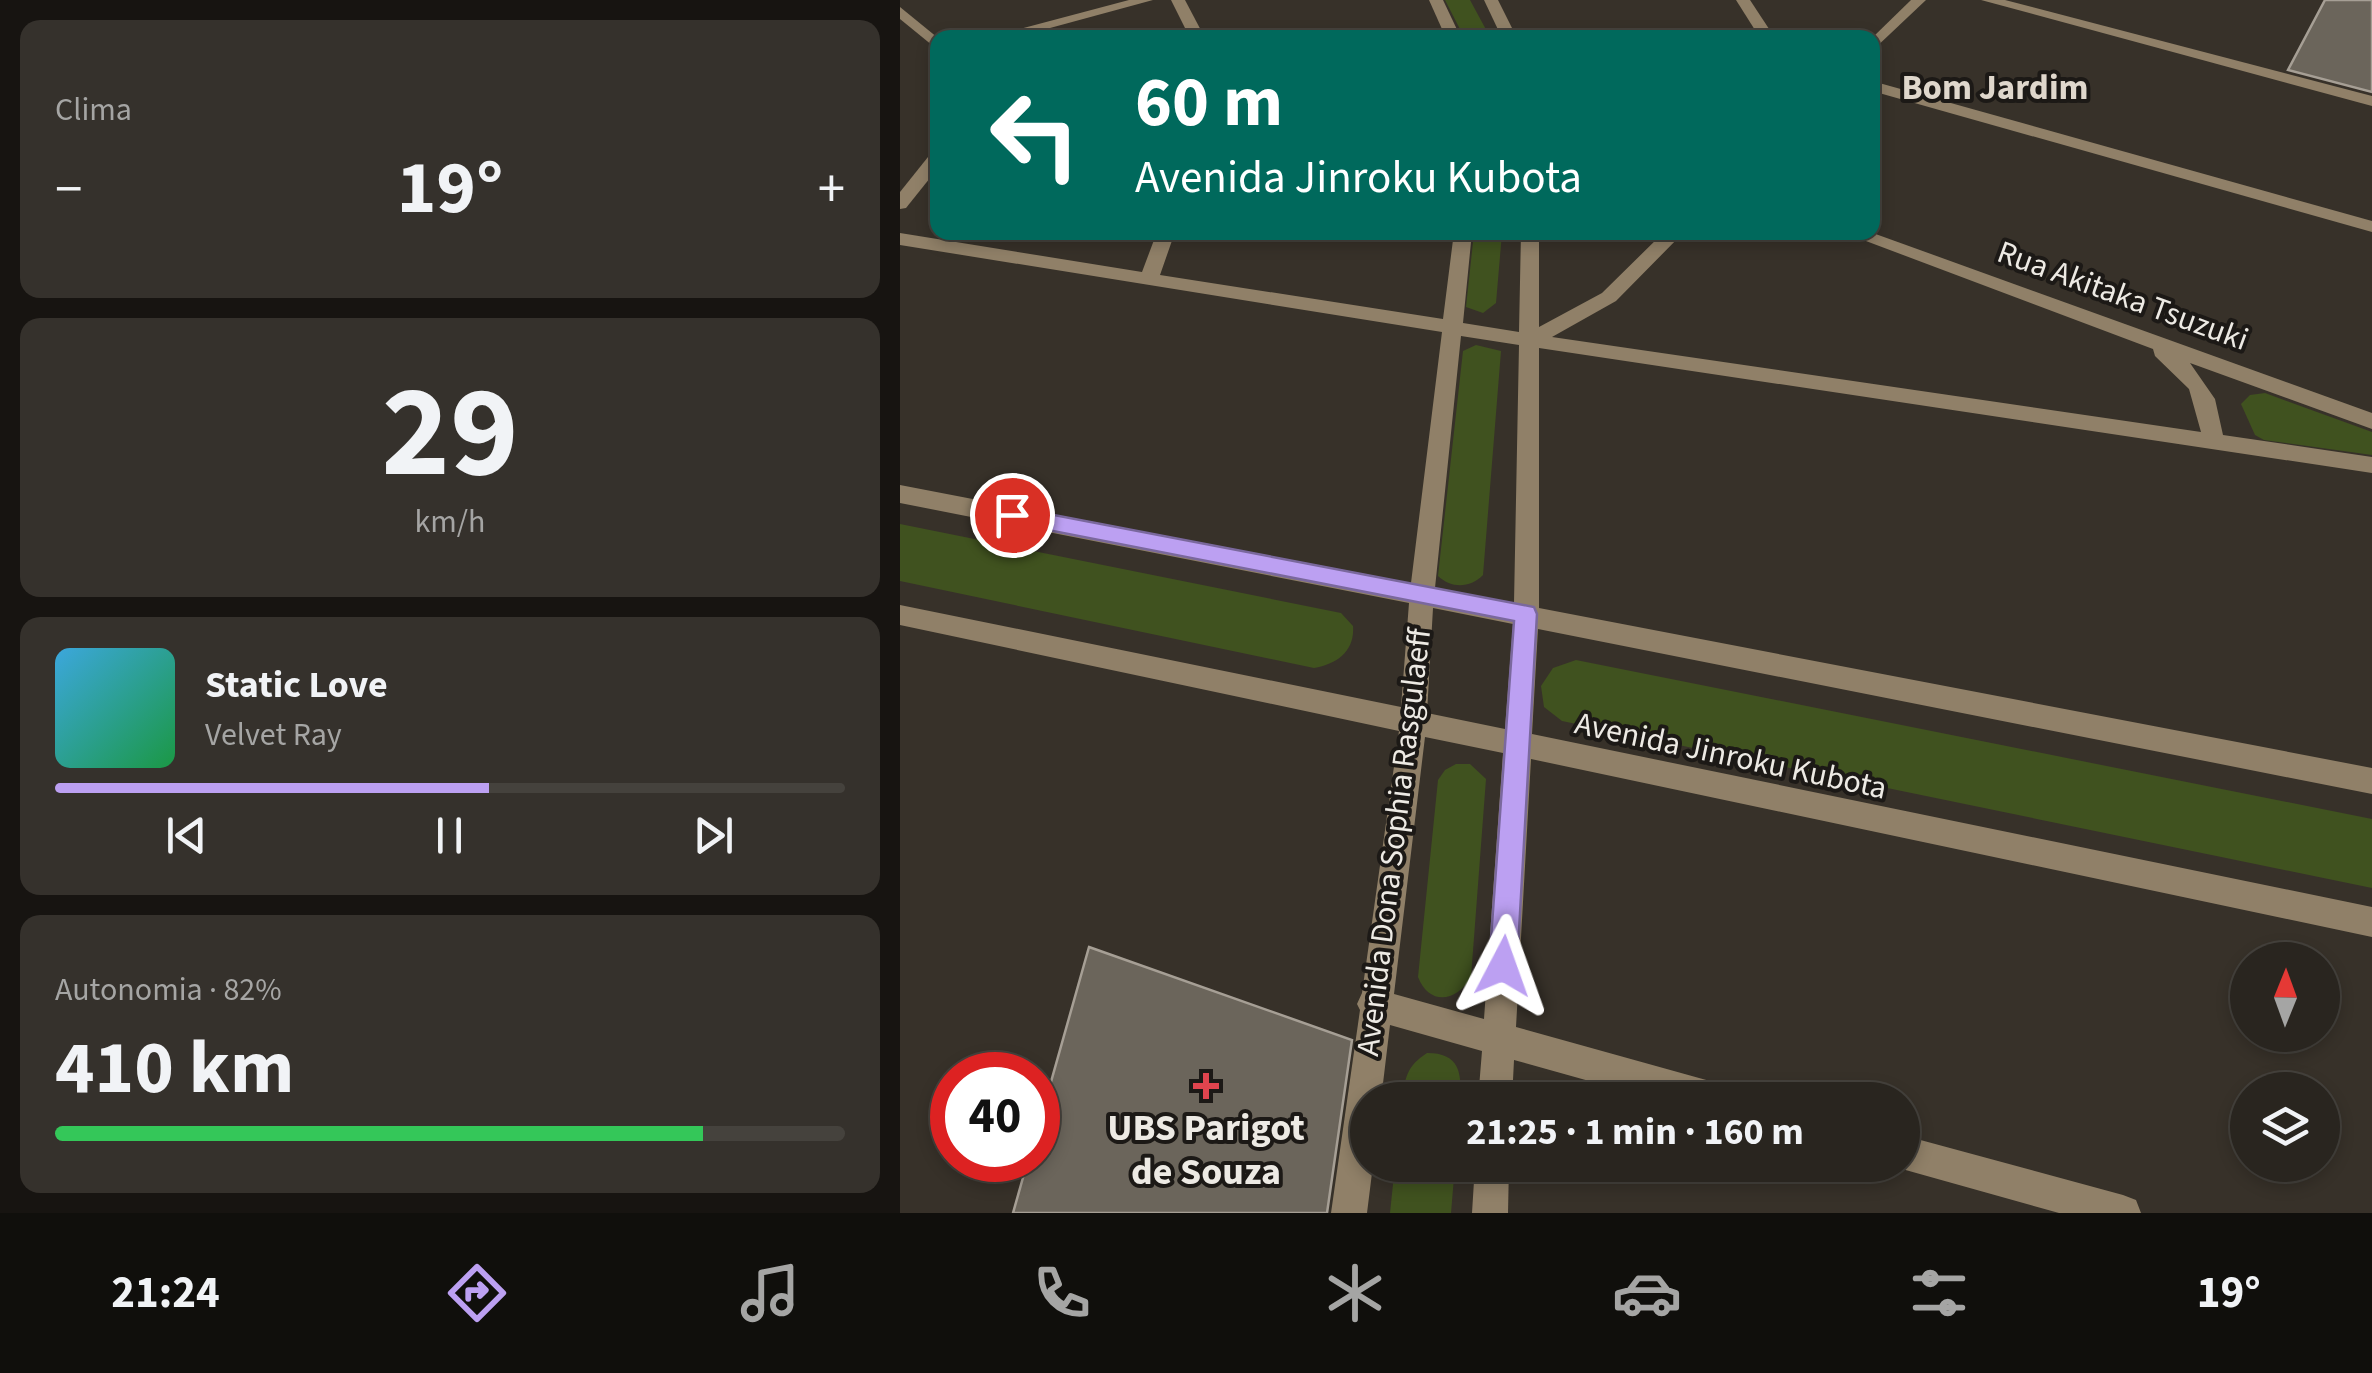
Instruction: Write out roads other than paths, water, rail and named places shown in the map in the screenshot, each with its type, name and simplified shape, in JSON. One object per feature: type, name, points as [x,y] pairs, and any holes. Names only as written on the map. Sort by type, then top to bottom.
[{"type":"street","points":[[1025,30],[1146,0]]},
{"type":"street","points":[[1178,0],[1194,30]]},
{"type":"street","points":[[1436,0],[1450,30]]},
{"type":"street","points":[[1490,0],[1506,30]]},
{"type":"street","points":[[1743,0],[1763,30]]},
{"type":"street","points":[[1880,39],[1919,0]]},
{"type":"street","points":[[1988,0],[2372,101]]},
{"type":"street","points":[[900,11],[930,39]]},
{"type":"street","points":[[1880,88],[2372,227]]},
{"type":"street","points":[[900,204],[930,166]]},
{"type":"street","points":[[900,240],[1530,340],[2372,465]]},
{"type":"street","points":[[1149,279],[1163,240]]},
{"type":"street","name":"Avenida Dona Sophia Rasgulaeff","points":[[1348,1213],[1413,724],[1422,593],[1462,240]]},
{"type":"street","points":[[1496,1082],[1526,614],[1530,240]]},
{"type":"street","points":[[1530,340],[1609,297],[1666,240]]},
{"type":"street","name":"Rua Akitaka Tsuzuki","points":[[1873,240],[2372,421]]},
{"type":"street","points":[[2137,334],[2185,367],[2208,399],[2212,439]]},
{"type":"street","points":[[900,494],[2372,781]]},
{"type":"street","name":"Avenida Jinroku Kubota","points":[[900,616],[2372,922]]},
{"type":"street","points":[[1374,1004],[1652,1082]]},
{"type":"street","points":[[1920,1157],[2123,1213]]},
{"type":"street","points":[[1490,1213],[1491,1182]]},
{"type":"place","name":"UBS Parigot de Souza","points":[[1206,1086]]},
{"type":"district","name":"Bom Jardim","points":[[1995,87]]}]
